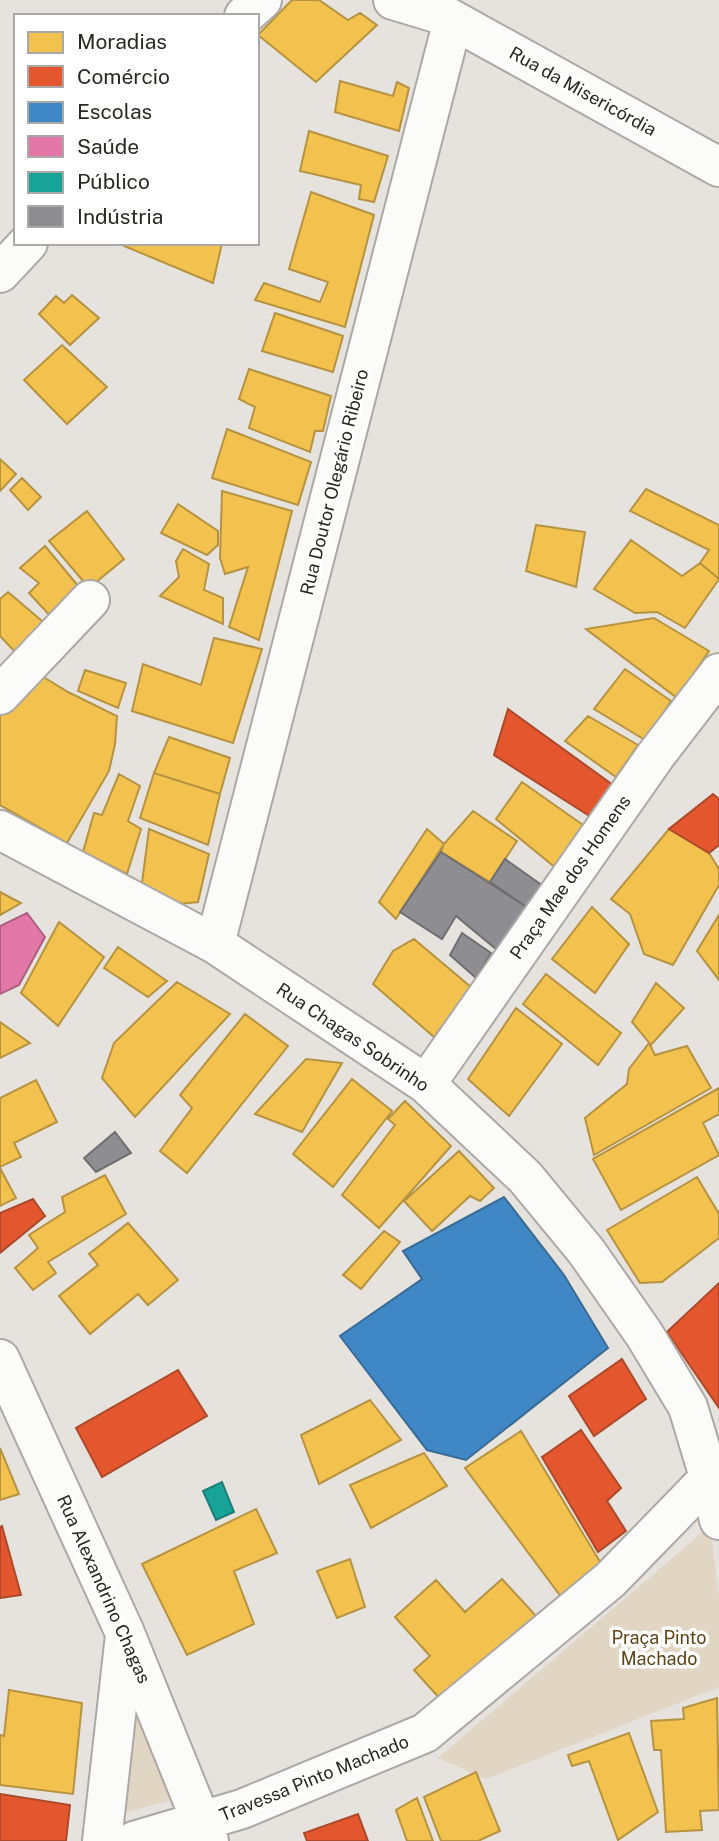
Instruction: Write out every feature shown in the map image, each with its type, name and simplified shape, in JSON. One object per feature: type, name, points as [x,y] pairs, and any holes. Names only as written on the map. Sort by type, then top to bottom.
[{"type":"street","points":[[246,14],[262,0]]},
{"type":"street","name":"Rua da Misericórdia","points":[[393,0],[444,12],[719,167]]},
{"type":"street","name":"Rua Doutor Olegário Ribeiro","points":[[215,944],[444,12]]},
{"type":"street","points":[[0,273],[26,245]]},
{"type":"street","points":[[0,695],[90,600]]},
{"type":"street","name":"Praça Mae dos Homens","points":[[426,1084],[656,755],[719,674]]},
{"type":"street","name":"Rua Chagas Sobrinho","points":[[0,830],[215,944],[426,1084],[524,1177],[586,1251],[644,1334],[688,1407],[714,1473],[719,1520]]},
{"type":"street","name":"Rua Alexandrino Chagas","points":[[0,1359],[125,1633],[206,1831]]},
{"type":"street","name":"Travessa Pinto Machado","points":[[134,1841],[206,1831],[242,1808],[425,1733],[610,1580],[714,1473]]},
{"type":"street","points":[[102,1841],[125,1633]]},
{"type":"green space","name":"Praça Pinto Machado","points":[[710,1526],[719,1597],[719,1687],[486,1779],[438,1758]]},
{"type":"green space","points":[[138,1685],[175,1799],[112,1816]]},
{"type":"building: Moradias","points":[[292,0],[319,0],[348,20],[360,13],[377,25],[316,82],[259,34]]},
{"type":"building: Moradias","points":[[340,81],[393,96],[397,82],[409,88],[399,131],[335,112]]},
{"type":"building: Moradias","points":[[309,131],[388,156],[374,202],[359,199],[361,185],[300,171]]},
{"type":"building: Moradias","points":[[311,192],[374,215],[345,327],[255,300],[264,283],[320,302],[328,282],[289,269]]},
{"type":"building: Moradias","points":[[122,245],[222,245],[213,283]]},
{"type":"building: Moradias","points":[[72,295],[99,318],[70,345],[39,314],[56,296],[64,303]]},
{"type":"building: Moradias","points":[[275,313],[343,336],[333,372],[262,351]]},
{"type":"building: Moradias","points":[[62,345],[107,387],[67,424],[24,380]]},
{"type":"building: Moradias","points":[[249,369],[331,396],[323,431],[315,431],[310,452],[249,428],[255,407],[239,399]]},
{"type":"building: Moradias","points":[[227,429],[311,462],[298,505],[212,478]]},
{"type":"building: Moradias","points":[[0,459],[16,474],[0,491]]},
{"type":"building: Moradias","points":[[22,478],[41,497],[28,510],[10,490]]},
{"type":"building: Moradias","points":[[646,489],[719,525],[719,579],[700,563],[709,550],[630,511]]},
{"type":"building: Moradias","points":[[222,491],[292,511],[259,640],[229,627],[248,567],[225,574],[220,558]]},
{"type":"building: Moradias","points":[[178,504],[218,531],[218,545],[207,555],[161,533]]},
{"type":"building: Moradias","points":[[87,511],[124,559],[89,588],[49,541]]},
{"type":"building: Moradias","points":[[536,525],[585,532],[576,587],[526,571]]},
{"type":"building: Moradias","points":[[631,540],[682,576],[700,563],[719,579],[685,628],[657,612],[635,613],[594,589]]},
{"type":"building: Moradias","points":[[45,546],[84,593],[54,620],[29,593],[39,583],[20,568]]},
{"type":"building: Moradias","points":[[183,549],[209,564],[204,590],[223,598],[223,624],[160,596],[179,577],[176,561]]},
{"type":"building: Moradias","points":[[8,592],[49,627],[17,654],[0,636],[0,599]]},
{"type":"building: Moradias","points":[[654,618],[709,651],[677,698],[586,629]]},
{"type":"building: Moradias","points":[[214,638],[262,649],[233,743],[132,711],[143,664],[201,685]]},
{"type":"building: Moradias","points":[[625,669],[671,701],[645,740],[594,709]]},
{"type":"building: Moradias","points":[[85,670],[126,683],[118,708],[78,691]]},
{"type":"building: Moradias","points":[[37,673],[117,716],[109,771],[67,843],[0,805],[0,715]]},
{"type":"building: Moradias","points":[[588,716],[638,745],[616,777],[565,741]]},
{"type":"building: Moradias","points":[[169,737],[230,758],[220,794],[154,773]]},
{"type":"building: Moradias","points":[[154,773],[220,794],[208,845],[140,818]]},
{"type":"building: Moradias","points":[[119,774],[140,786],[128,821],[141,829],[127,874],[83,852],[94,813],[102,815]]},
{"type":"building: Moradias","points":[[522,782],[583,825],[557,869],[496,819]]},
{"type":"building: Moradias","points":[[473,811],[517,841],[490,882],[441,852],[444,844]]},
{"type":"building: Moradias","points":[[149,829],[209,854],[198,902],[179,904],[142,883]]},
{"type":"building: Moradias","points":[[427,829],[444,844],[396,919],[379,902]]},
{"type":"building: Moradias","points":[[669,829],[709,853],[719,869],[719,885],[673,965],[644,954],[630,914],[611,899]]},
{"type":"building: Moradias","points":[[0,892],[21,903],[0,915]]},
{"type":"building: Moradias","points":[[592,907],[629,944],[595,993],[552,959]]},
{"type":"building: Moradias","points":[[719,915],[719,980],[697,951]]},
{"type":"building: Moradias","points":[[59,922],[104,957],[58,1026],[21,993]]},
{"type":"building: Moradias","points":[[414,939],[472,988],[434,1037],[373,984],[393,951]]},
{"type":"building: Moradias","points":[[118,947],[167,981],[148,997],[104,968]]},
{"type":"building: Moradias","points":[[546,974],[621,1033],[598,1065],[523,1004]]},
{"type":"building: Moradias","points":[[177,982],[230,1014],[135,1117],[102,1078],[114,1043]]},
{"type":"building: Moradias","points":[[656,983],[684,1008],[651,1045],[632,1022]]},
{"type":"building: Moradias","points":[[516,1008],[562,1044],[509,1116],[468,1079]]},
{"type":"building: Moradias","points":[[245,1014],[288,1046],[187,1173],[160,1151],[192,1108],[180,1095]]},
{"type":"building: Moradias","points":[[0,1022],[30,1043],[0,1058]]},
{"type":"building: Moradias","points":[[649,1043],[655,1055],[687,1046],[711,1088],[594,1155],[585,1118],[627,1084],[629,1069]]},
{"type":"building: Moradias","points":[[306,1059],[342,1063],[302,1132],[255,1114]]},
{"type":"building: Moradias","points":[[352,1079],[392,1111],[333,1187],[293,1154]]},
{"type":"building: Moradias","points":[[36,1080],[57,1122],[14,1143],[21,1157],[0,1167],[0,1098]]},
{"type":"building: Moradias","points":[[719,1088],[719,1114],[703,1123],[719,1155],[621,1210],[593,1159]]},
{"type":"building: Moradias","points":[[405,1101],[451,1146],[379,1228],[342,1195],[395,1125],[388,1119]]},
{"type":"building: Moradias","points":[[459,1151],[494,1188],[480,1201],[470,1196],[432,1231],[404,1201]]},
{"type":"building: Moradias","points":[[0,1168],[16,1198],[0,1206]]},
{"type":"building: Moradias","points":[[105,1175],[126,1214],[48,1262],[56,1273],[33,1290],[15,1268],[38,1248],[29,1235],[65,1212],[62,1197]]},
{"type":"building: Moradias","points":[[697,1177],[719,1214],[719,1238],[662,1282],[640,1283],[607,1230]]},
{"type":"building: Moradias","points":[[128,1223],[178,1280],[148,1305],[138,1294],[90,1334],[59,1296],[98,1265],[89,1254]]},
{"type":"building: Moradias","points":[[384,1231],[400,1242],[361,1289],[343,1275]]},
{"type":"building: Moradias","points":[[370,1400],[401,1440],[319,1484],[301,1435]]},
{"type":"building: Moradias","points":[[521,1431],[602,1565],[562,1598],[465,1468]]},
{"type":"building: Moradias","points":[[0,1448],[19,1494],[0,1500]]},
{"type":"building: Moradias","points":[[424,1453],[447,1486],[371,1528],[350,1485]]},
{"type":"building: Moradias","points":[[256,1509],[277,1553],[234,1571],[254,1624],[187,1655],[142,1564]]},
{"type":"building: Moradias","points":[[350,1559],[365,1607],[337,1618],[317,1571]]},
{"type":"building: Moradias","points":[[502,1579],[536,1616],[442,1701],[414,1670],[430,1656],[395,1617],[436,1580],[465,1612]]},
{"type":"building: Moradias","points":[[9,1690],[82,1703],[73,1794],[0,1785],[0,1735],[4,1736]]},
{"type":"building: Moradias","points":[[717,1698],[719,1810],[700,1811],[702,1830],[666,1832],[661,1750],[654,1750],[651,1721],[684,1719],[683,1708]]},
{"type":"building: Moradias","points":[[629,1733],[658,1812],[618,1840],[589,1761],[572,1766],[568,1755]]},
{"type":"building: Moradias","points":[[476,1772],[500,1831],[478,1841],[441,1841],[424,1797]]},
{"type":"building: Moradias","points":[[417,1798],[433,1841],[407,1841],[396,1810]]},
{"type":"building: Comércio","points":[[508,709],[613,785],[591,817],[494,755]]},
{"type":"building: Comércio","points":[[713,794],[719,799],[719,845],[709,853],[669,829]]},
{"type":"building: Comércio","points":[[33,1199],[45,1216],[0,1253],[0,1213]]},
{"type":"building: Comércio","points":[[719,1283],[719,1408],[667,1332]]},
{"type":"building: Comércio","points":[[622,1359],[646,1399],[594,1436],[569,1396]]},
{"type":"building: Comércio","points":[[178,1370],[207,1416],[102,1477],[76,1428]]},
{"type":"building: Comércio","points":[[581,1430],[621,1488],[607,1501],[626,1531],[598,1552],[542,1457]]},
{"type":"building: Comércio","points":[[2,1526],[21,1595],[0,1598],[0,1527]]},
{"type":"building: Comércio","points":[[0,1794],[70,1805],[66,1841],[0,1841]]},
{"type":"building: Comércio","points":[[358,1814],[368,1841],[307,1841],[304,1833]]},
{"type":"building: Escolas","points":[[504,1197],[564,1275],[608,1348],[466,1460],[427,1450],[340,1336],[422,1279],[403,1251]]},
{"type":"building: Saúde","points":[[27,913],[45,937],[19,985],[0,994],[0,926]]},
{"type":"building: Público","points":[[222,1482],[234,1512],[216,1520],[203,1491]]},
{"type":"building: Indústria","points":[[441,852],[528,908],[496,949],[456,916],[442,939],[400,912]]},
{"type":"building: Indústria","points":[[505,859],[543,886],[528,908],[490,882]]},
{"type":"building: Indústria","points":[[462,933],[491,953],[476,978],[450,955]]},
{"type":"building: Indústria","points":[[115,1132],[131,1153],[96,1172],[84,1158]]}]
